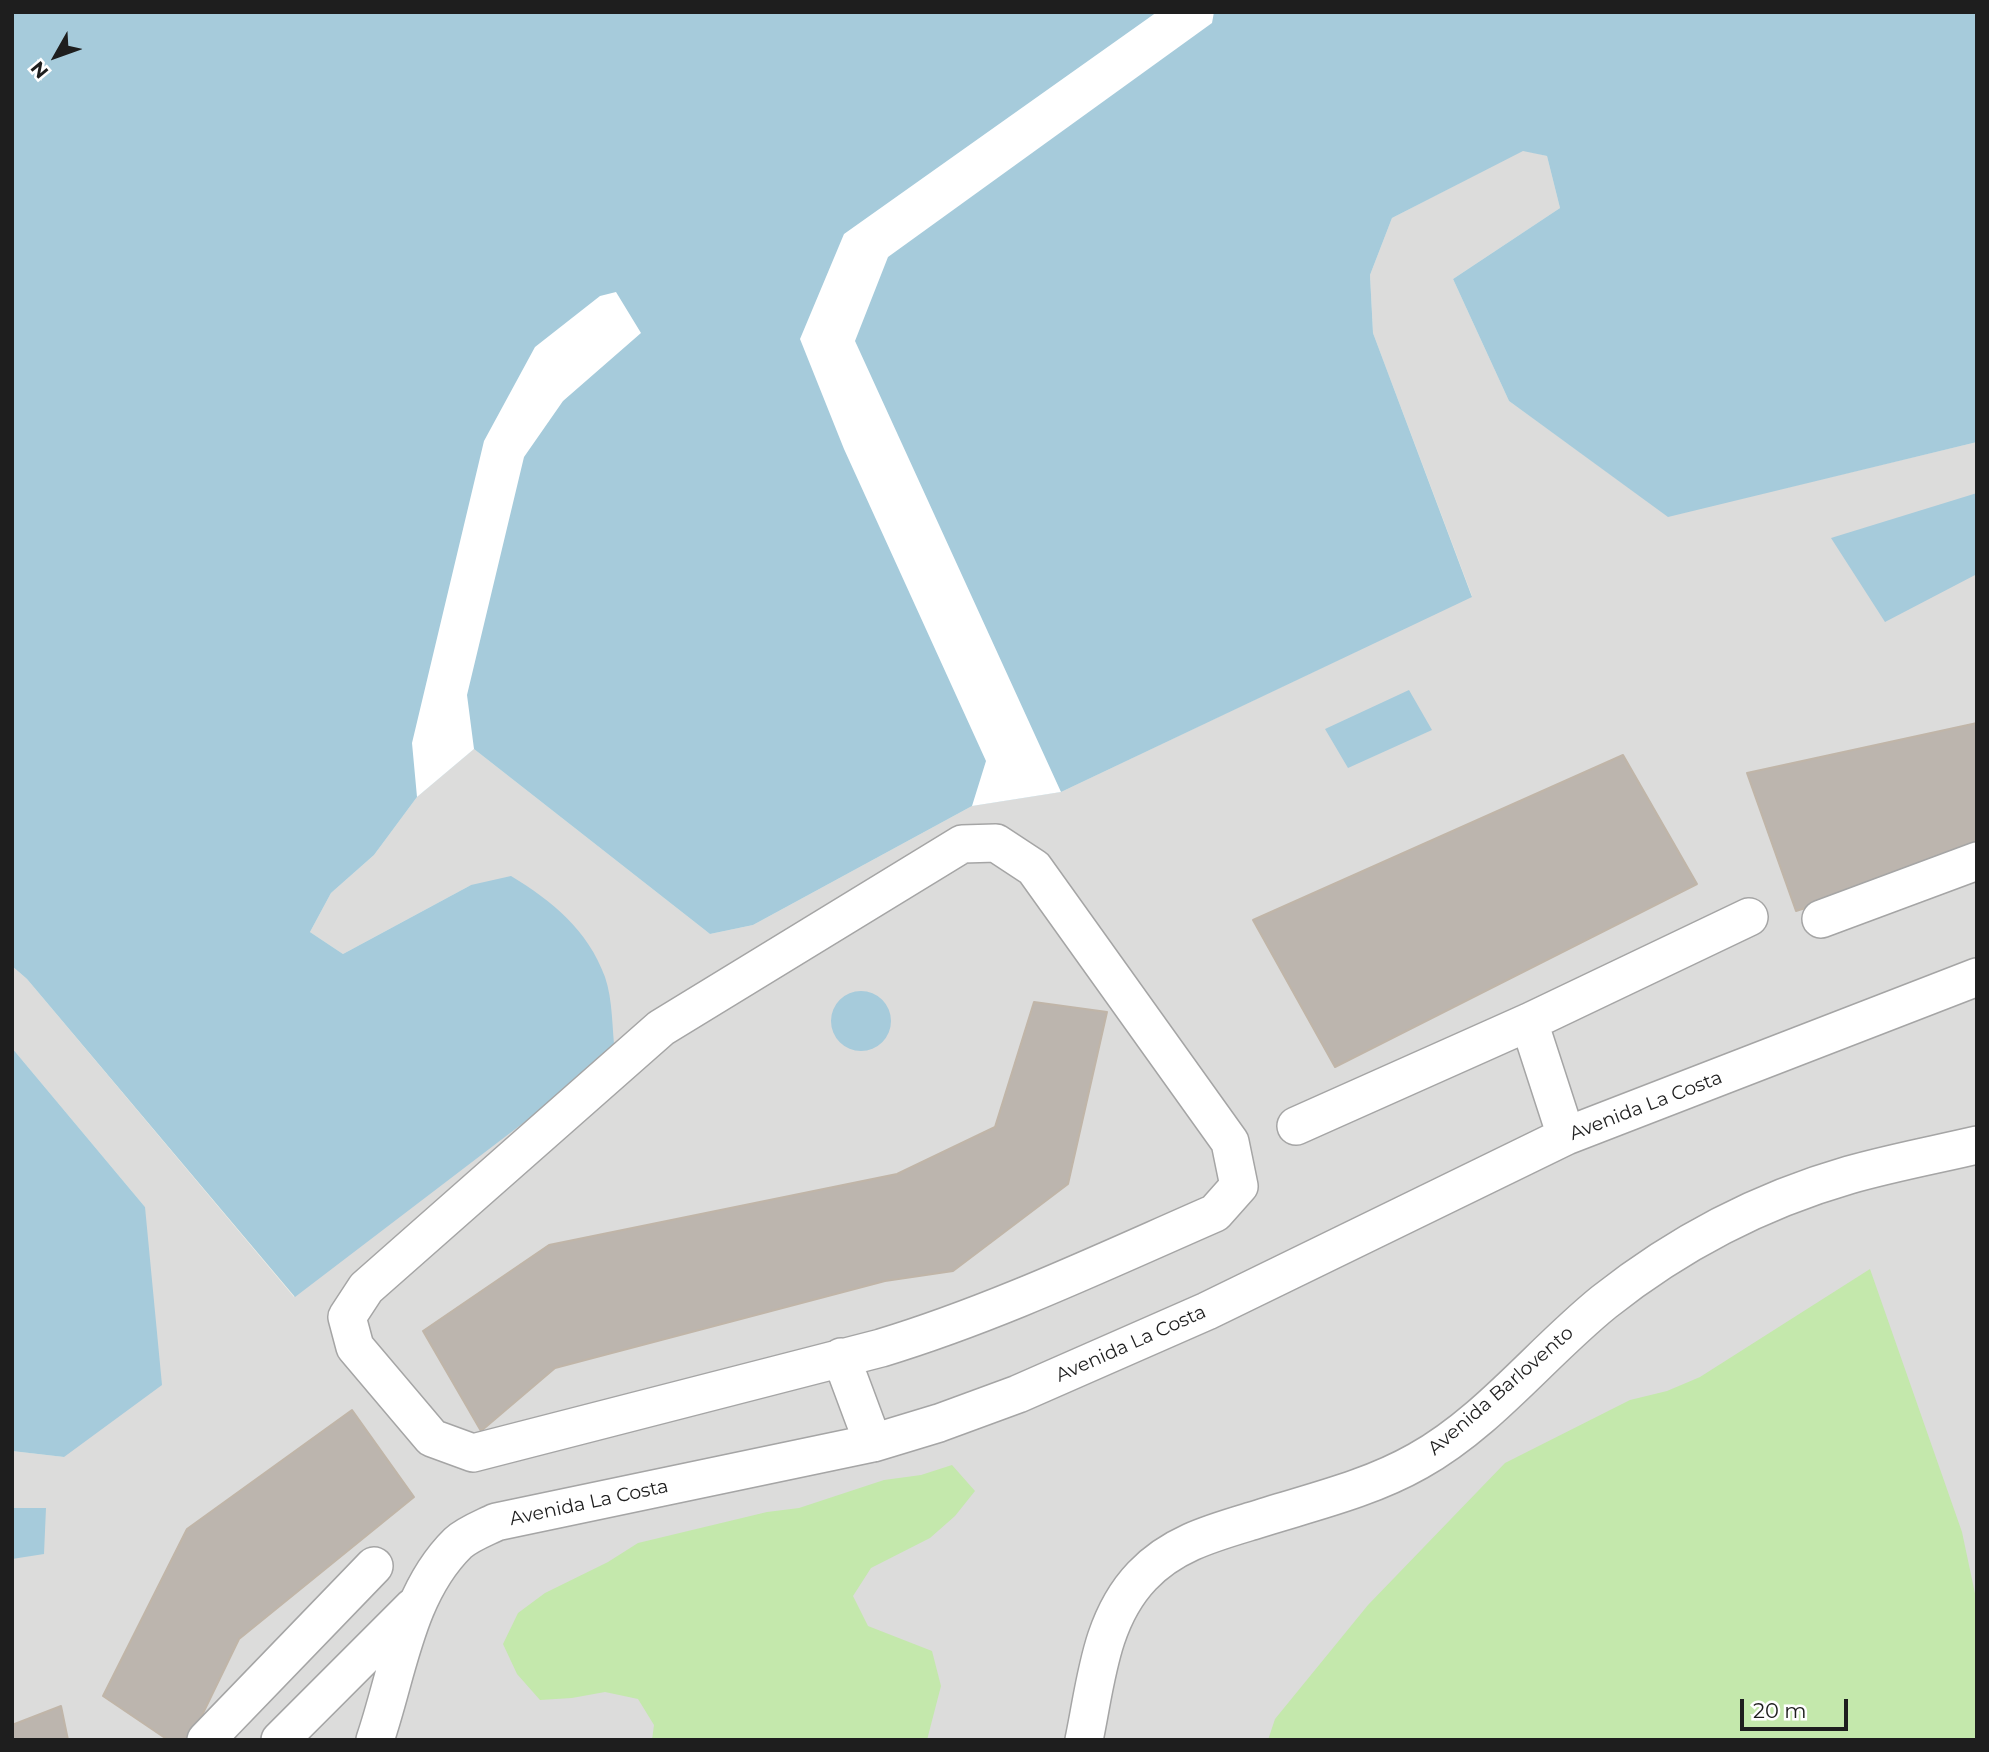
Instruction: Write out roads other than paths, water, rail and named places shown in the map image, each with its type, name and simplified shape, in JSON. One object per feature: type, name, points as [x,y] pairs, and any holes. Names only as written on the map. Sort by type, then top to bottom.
[{"type":"street","points":[[996,842],[1034,869],[1230,1142],[1240,1186],[1215,1213],[1007,1303],[942,1329],[841,1357],[473,1453],[432,1438],[355,1347],[347,1317],[366,1288],[661,1028],[962,844],[996,842]]},
{"type":"street","points":[[1821,919],[1977,861]]},
{"type":"street","points":[[1296,1126],[1530,1022],[1749,917]]},
{"type":"street","name":"Avenida La Costa","points":[[375,1740],[416,1604],[430,1577],[460,1541],[496,1521],[873,1443],[939,1423],[1018,1394],[1194,1317],[1566,1136],[1977,977]]},
{"type":"street","points":[[1530,1022],[1566,1136]]},
{"type":"street","name":"Avenida Barlovento","points":[[1084,1740],[1105,1638],[1112,1621],[1130,1590],[1169,1553],[1202,1537],[1366,1485],[1420,1461],[1467,1426],[1602,1304],[1658,1261],[1719,1226],[1783,1197],[1850,1175],[1977,1145]]},
{"type":"street","points":[[841,1357],[873,1443]]},
{"type":"street","points":[[206,1740],[374,1566]]},
{"type":"street","points":[[280,1740],[416,1604]]},
{"type":"water","points":[[12,12],[1977,12],[1977,442],[1668,517],[1509,401],[1453,279],[1560,208],[1547,156],[1523,151],[1392,218],[1370,275],[1373,333],[1472,597],[1061,792],[972,806],[753,925],[710,934],[474,749],[417,797],[374,855],[331,893],[310,932],[343,954],[471,885],[511,876],[567,918],[598,960],[608,986],[615,1053],[295,1297],[27,979],[12,966]]},
{"type":"water","points":[[1977,493],[1977,574],[1885,622],[1831,538]]},
{"type":"water","points":[[1409,690],[1432,730],[1348,768],[1325,729]]},
{"type":"water","points":[[861,991],[878,996],[886,1004],[891,1021],[886,1038],[878,1046],[861,1051],[844,1046],[836,1038],[831,1021],[836,1004],[844,996]]},
{"type":"water","points":[[12,1048],[145,1207],[162,1385],[64,1457],[12,1451]]},
{"type":"water","points":[[12,1508],[46,1508],[44,1554],[12,1559]]}]
